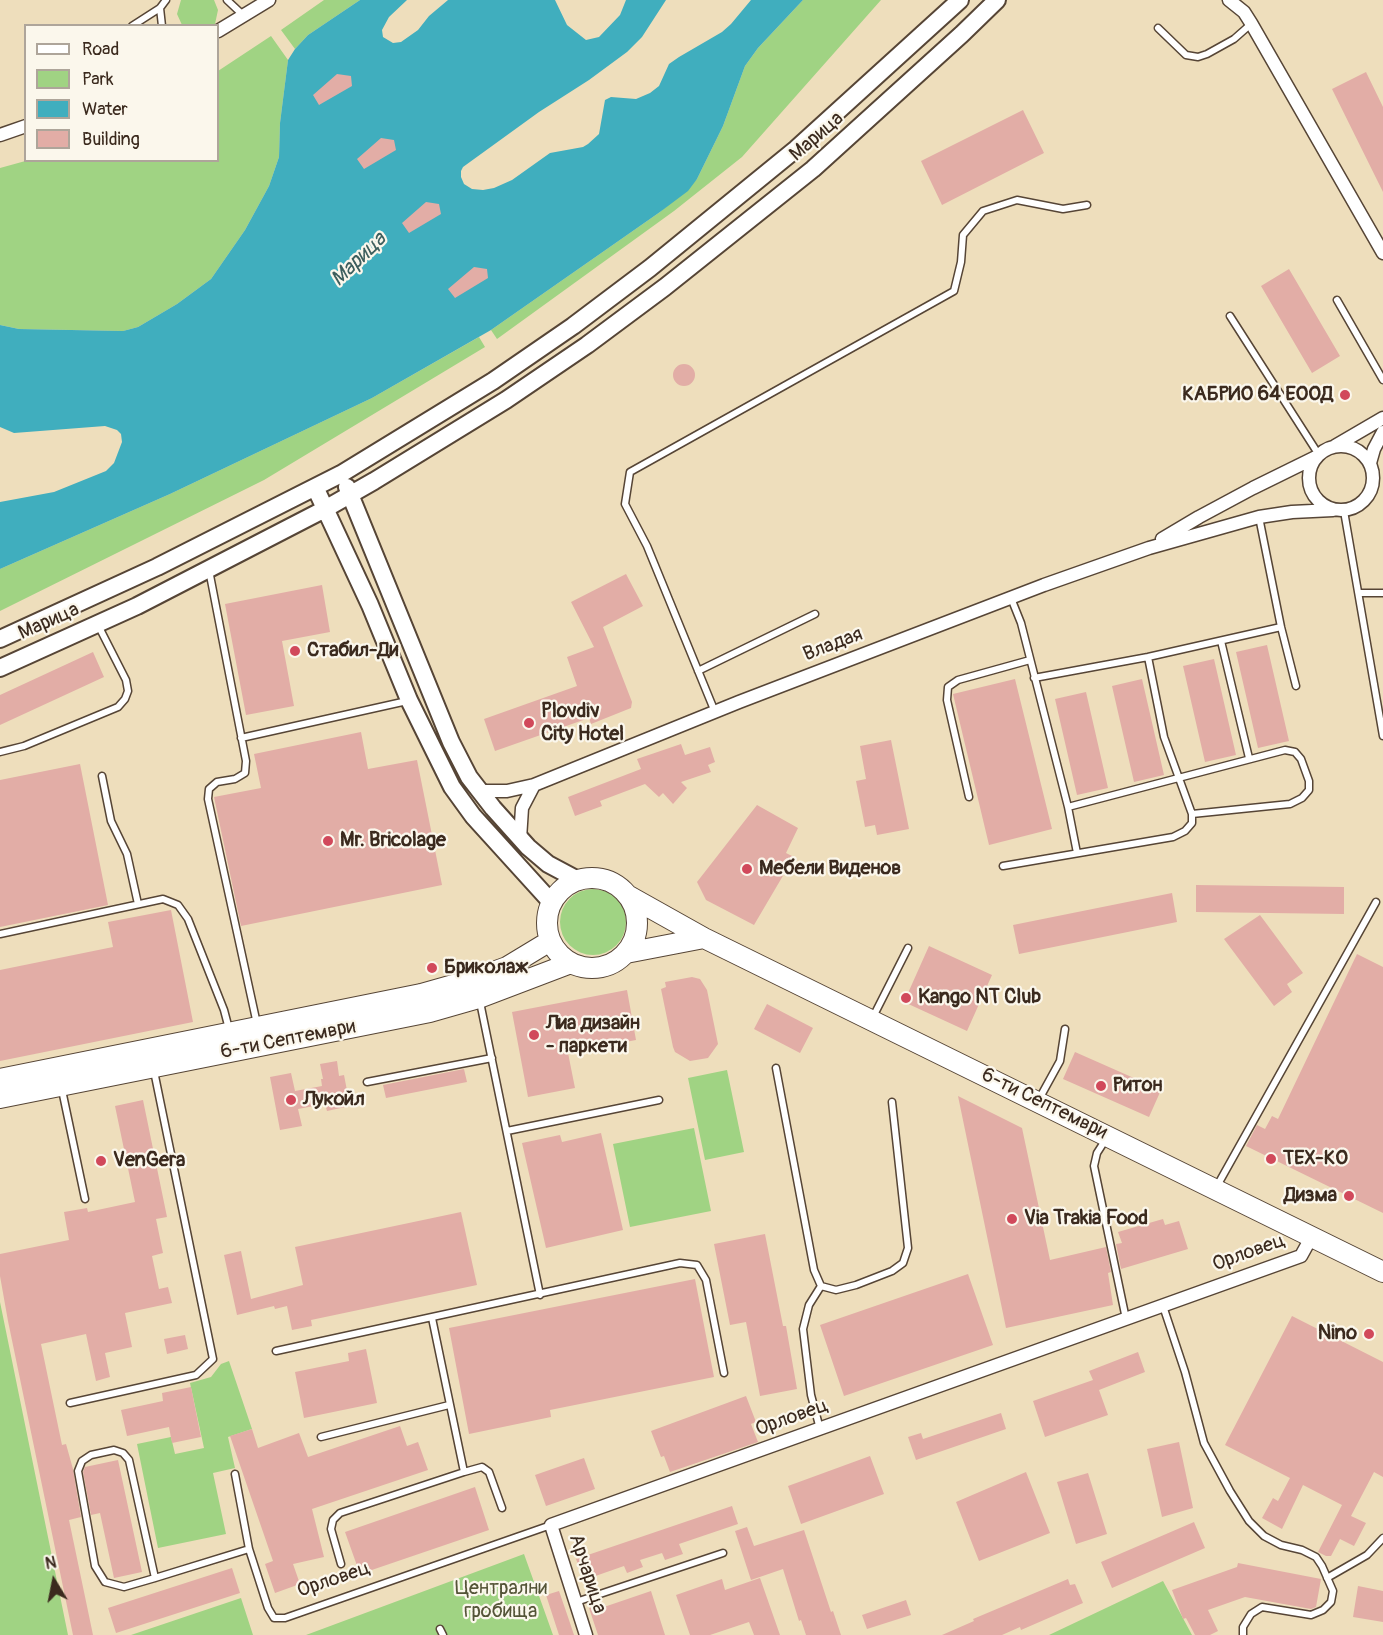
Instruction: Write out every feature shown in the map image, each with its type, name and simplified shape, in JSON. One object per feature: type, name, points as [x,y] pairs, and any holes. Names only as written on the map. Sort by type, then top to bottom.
[{"type":"main road","points":[[578,880],[606,880],[622,890],[634,905],[637,925],[632,945],[626,953],[610,965],[601,968],[590,968],[571,963],[562,958],[550,941],[547,922],[552,903],[563,889],[578,880]]},
{"type":"main road","name":"6-ти Септември","points":[[628,897],[704,938],[1383,1272]]},
{"type":"main road","points":[[626,953],[704,938]]},
{"type":"main road","name":"6-ти Септември","points":[[0,1079],[421,994],[507,967],[550,941]]},
{"type":"main road","name":"6-ти Септември","points":[[0,1098],[430,1012],[479,998],[571,963]]},
{"type":"street","points":[[219,30],[269,0]]},
{"type":"street","name":"Марица","points":[[0,639],[157,567],[341,474],[493,381],[573,326],[650,268],[796,148],[960,0]]},
{"type":"street","name":"Марица","points":[[0,668],[98,624],[325,509],[506,400],[665,287],[813,169],[997,0]]},
{"type":"street","points":[[1229,0],[1244,12],[1251,23],[1383,253]]},
{"type":"street","points":[[0,135],[24,127]]},
{"type":"street","name":"Владая","points":[[1149,548],[1199,517],[1318,456],[1383,418]]},
{"type":"street","points":[[1370,463],[1383,432]]},
{"type":"street","points":[[1335,446],[1356,449],[1370,463],[1374,473],[1374,484],[1370,494]]},
{"type":"street","points":[[1318,456],[1311,467],[1310,488],[1315,498],[1323,505],[1339,510]]},
{"type":"street","points":[[341,474],[451,742],[469,777],[520,839],[548,864],[578,880]]},
{"type":"street","points":[[315,487],[370,605],[409,700],[452,787],[472,816],[552,903]]},
{"type":"street","points":[[1370,494],[1383,492]]},
{"type":"street","name":"Владая","points":[[480,791],[507,791],[534,784],[1011,598],[1149,548],[1259,517],[1292,512],[1339,510],[1363,502],[1370,494]]},
{"type":"street","points":[[520,839],[522,808],[534,784]]},
{"type":"street","name":"Орловец","points":[[551,1525],[1300,1256],[1312,1236]]},
{"type":"street","name":"Арчарица","points":[[551,1525],[586,1635]]},
{"type":"lane","points":[[135,24],[160,8],[166,0]]},
{"type":"lane","points":[[227,0],[243,15]]},
{"type":"lane","points":[[160,8],[162,24]]},
{"type":"lane","points":[[1158,28],[1186,55],[1198,57],[1234,39],[1251,23]]},
{"type":"lane","points":[[715,712],[647,546],[625,504],[630,472],[954,291],[961,262],[963,235],[983,211],[1017,200],[1063,209],[1088,205]]},
{"type":"lane","points":[[1337,300],[1383,380]]},
{"type":"lane","points":[[1230,316],[1318,456]]},
{"type":"lane","points":[[1339,510],[1359,593],[1383,736]]},
{"type":"lane","points":[[1259,517],[1281,627],[1296,686]]},
{"type":"lane","points":[[209,569],[246,761],[245,773],[235,779],[217,782],[209,789],[208,799],[257,1028]]},
{"type":"lane","points":[[1359,593],[1383,593]]},
{"type":"lane","points":[[1011,598],[1021,623],[1068,807],[1077,853]]},
{"type":"lane","points":[[698,671],[815,614]]},
{"type":"lane","points":[[0,752],[24,746],[118,707],[125,699],[128,691],[126,680],[98,624]]},
{"type":"lane","points":[[1034,678],[1148,657],[1281,627]]},
{"type":"lane","points":[[1221,641],[1249,758]]},
{"type":"lane","points":[[1003,866],[1173,837],[1185,831],[1192,823],[1192,814],[1164,737],[1148,657]]},
{"type":"lane","points":[[969,797],[948,699],[948,687],[958,680],[1030,660]]},
{"type":"lane","points":[[241,738],[409,700]]},
{"type":"lane","points":[[1068,807],[1285,750],[1295,752],[1306,770],[1309,790],[1302,798],[1290,804],[1192,814]]},
{"type":"lane","points":[[102,776],[111,821],[127,854],[138,904]]},
{"type":"lane","points":[[0,934],[163,899],[178,905],[188,919],[224,1010],[230,1033]]},
{"type":"lane","points":[[1216,1189],[1376,902]]},
{"type":"lane","points":[[871,1020],[908,948]]},
{"type":"lane","points":[[479,998],[540,1295]]},
{"type":"lane","points":[[1038,1101],[1060,1061],[1065,1029]]},
{"type":"lane","points":[[367,1082],[492,1058]]},
{"type":"lane","points":[[70,1403],[196,1375],[213,1359],[154,1068]]},
{"type":"lane","points":[[776,1068],[814,1270],[821,1286]]},
{"type":"lane","points":[[61,1086],[85,1199]]},
{"type":"lane","points":[[507,1131],[659,1100]]},
{"type":"lane","points":[[821,1286],[836,1290],[856,1285],[892,1272],[903,1263],[908,1248],[892,1102]]},
{"type":"lane","points":[[1108,1136],[1097,1153],[1094,1166],[1126,1319]]},
{"type":"lane","points":[[276,1351],[680,1263],[696,1265],[706,1281],[724,1373]]},
{"type":"lane","points":[[819,1429],[811,1395],[804,1329],[809,1305],[821,1286]]},
{"type":"lane","points":[[1162,1306],[1178,1350],[1204,1443],[1230,1491],[1249,1521],[1264,1536],[1281,1545],[1302,1550],[1316,1557],[1333,1591],[1331,1602],[1323,1610],[1311,1615],[1262,1607],[1251,1614],[1243,1627],[1243,1635]]},
{"type":"lane","points":[[432,1318],[464,1472]]},
{"type":"lane","points":[[321,1437],[449,1405]]},
{"type":"lane","points":[[155,1578],[129,1460],[123,1453],[114,1450],[91,1455],[82,1461],[78,1471],[95,1566],[105,1582],[124,1587],[155,1578],[249,1549],[235,1474]]},
{"type":"lane","points":[[341,1564],[331,1529],[333,1520],[340,1513],[482,1467],[489,1472],[502,1508]]},
{"type":"lane","name":"Орловец","points":[[249,1549],[268,1608],[274,1618],[285,1618],[551,1525]]},
{"type":"lane","points":[[1327,1578],[1367,1555],[1383,1538]]},
{"type":"lane","points":[[575,1602],[723,1553]]},
{"type":"green space","points":[[181,0],[214,0],[218,10],[215,24],[182,24],[177,14]]},
{"type":"green space","points":[[324,0],[360,0],[308,35],[295,49],[281,30]]},
{"type":"green space","points":[[803,0],[881,0],[742,157],[674,211],[497,339],[491,330],[660,212],[697,179],[723,126],[745,66],[758,48]]},
{"type":"green space","points":[[271,36],[288,60],[280,123],[279,157],[269,186],[245,230],[211,279],[177,304],[138,327],[123,331],[19,329],[0,325],[0,168],[24,161],[219,162],[219,70]]},
{"type":"green space","points":[[479,337],[485,347],[264,480],[0,611],[0,569],[170,494],[372,398]]},
{"type":"green space","points":[[593,889],[606,892],[616,899],[623,909],[626,922],[623,935],[616,945],[606,952],[593,955],[580,952],[570,945],[563,935],[560,922],[563,909],[570,899],[580,892]]},
{"type":"green space","points":[[727,1070],[744,1152],[705,1160],[688,1078]]},
{"type":"green space","points":[[694,1128],[711,1211],[630,1227],[613,1144]]},
{"type":"green space","points":[[0,1302],[68,1635],[0,1635]]},
{"type":"green space","points":[[229,1361],[252,1429],[228,1437],[235,1468],[213,1473],[226,1534],[158,1548],[137,1444],[171,1437],[175,1454],[204,1448],[190,1383],[211,1377],[221,1364]]},
{"type":"green space","name":"Централни гробища","points":[[524,1554],[553,1635],[306,1635]]},
{"type":"green space","points":[[1163,1581],[1192,1635],[1049,1635]]},
{"type":"green space","points":[[241,1598],[253,1635],[131,1635]]},
{"type":"water","points":[[360,0],[407,0],[389,17],[382,30],[383,37],[393,43],[401,42],[418,30],[429,16],[448,0],[555,0],[567,25],[586,40],[599,37],[620,15],[626,0],[666,0],[642,37],[627,52],[463,167],[461,177],[464,184],[472,189],[483,190],[512,180],[550,153],[588,144],[599,134],[605,100],[611,97],[636,99],[650,93],[659,86],[669,64],[722,32],[751,0],[803,0],[758,48],[745,66],[723,126],[697,179],[688,191],[660,212],[491,330],[372,398],[170,494],[0,569],[0,502],[54,492],[106,471],[114,463],[122,442],[121,434],[117,430],[105,426],[14,433],[0,427],[0,325],[19,329],[123,331],[138,327],[177,304],[211,279],[245,230],[269,186],[279,157],[280,123],[288,60],[308,35]]},
{"type":"building","points":[[1366,72],[1383,107],[1383,192],[1332,89]]},
{"type":"building","points":[[337,74],[351,76],[352,86],[319,105],[313,95]]},
{"type":"building","points":[[1023,110],[1044,153],[942,205],[921,161]]},
{"type":"building","points":[[381,138],[394,140],[396,150],[364,169],[357,159]]},
{"type":"building","points":[[426,202],[439,204],[441,214],[409,233],[402,223]]},
{"type":"building","points":[[474,267],[487,269],[488,278],[455,298],[448,289]]},
{"type":"building","points":[[1289,269],[1340,356],[1312,373],[1261,286]]},
{"type":"building","points":[[684,364],[692,367],[695,375],[692,383],[684,386],[676,383],[673,375],[676,367]]},
{"type":"building","points":[[626,574],[643,606],[603,627],[632,702],[631,708],[591,724],[589,718],[495,751],[484,719],[577,686],[567,657],[594,647],[571,602]]},
{"type":"building","points":[[322,585],[330,632],[282,641],[294,706],[246,715],[225,604]]},
{"type":"building","points":[[1267,645],[1289,741],[1258,748],[1236,652]]},
{"type":"building","points":[[93,652],[104,677],[0,725],[0,695]]},
{"type":"building","points":[[1214,659],[1236,755],[1205,762],[1183,666]]},
{"type":"building","points":[[1015,679],[1052,829],[989,845],[953,694]]},
{"type":"building","points":[[1142,679],[1164,775],[1134,782],[1112,686]]},
{"type":"building","points":[[1086,692],[1108,788],[1077,795],[1055,699]]},
{"type":"building","name":"Mr. Bricolage","points":[[361,732],[368,769],[417,760],[442,885],[241,926],[214,797],[261,788],[254,754]]},
{"type":"building","points":[[891,740],[909,829],[877,835],[875,825],[865,827],[856,781],[866,779],[860,746]]},
{"type":"building","points":[[681,744],[685,755],[710,747],[715,762],[708,765],[711,772],[681,782],[687,788],[673,804],[663,793],[659,797],[645,784],[600,801],[602,806],[575,816],[568,797],[641,769],[637,759]]},
{"type":"building","points":[[80,764],[108,905],[0,927],[0,780]]},
{"type":"building","name":"Мебели Виденов","points":[[757,805],[798,828],[786,853],[794,857],[754,925],[706,900],[697,882]]},
{"type":"building","points":[[1196,885],[1344,887],[1344,914],[1196,912]]},
{"type":"building","points":[[1172,893],[1177,922],[1019,954],[1013,925]]},
{"type":"building","points":[[171,910],[193,1022],[0,1061],[0,970],[113,947],[108,922]]},
{"type":"building","points":[[1260,915],[1303,973],[1287,984],[1292,992],[1274,1006],[1224,939]]},
{"type":"building","points":[[929,946],[992,975],[967,1031],[904,1002]]},
{"type":"building","points":[[1357,954],[1383,967],[1383,1213],[1246,1146],[1257,1125],[1265,1129],[1272,1116],[1278,1119]]},
{"type":"building","points":[[692,977],[700,979],[707,990],[718,1044],[708,1058],[690,1061],[675,1052],[661,989],[666,987],[665,982]]},
{"type":"building","points":[[627,990],[636,1040],[568,1053],[575,1088],[528,1097],[512,1012]]},
{"type":"building","points":[[767,1004],[813,1028],[800,1053],[754,1029]]},
{"type":"building","points":[[1075,1052],[1161,1090],[1149,1117],[1063,1079]]},
{"type":"building","points":[[337,1061],[339,1076],[344,1075],[350,1106],[327,1111],[325,1104],[298,1109],[302,1126],[280,1130],[270,1077],[291,1073],[295,1091],[322,1086],[320,1064]]},
{"type":"building","points":[[464,1069],[467,1082],[386,1098],[383,1085]]},
{"type":"building","name":"Via Trakia Food","points":[[958,1096],[1022,1128],[1050,1260],[1106,1247],[1111,1272],[1108,1273],[1113,1305],[1006,1328]]},
{"type":"building","points":[[143,1100],[167,1217],[156,1219],[163,1253],[152,1256],[159,1289],[168,1287],[172,1303],[125,1313],[132,1347],[105,1353],[110,1377],[96,1381],[86,1334],[41,1344],[62,1445],[66,1444],[73,1469],[81,1517],[69,1520],[93,1635],[73,1635],[8,1321],[0,1276],[0,1254],[69,1240],[64,1212],[87,1208],[88,1212],[135,1202],[115,1106]]},
{"type":"building","points":[[601,1133],[623,1230],[546,1248],[522,1143],[560,1135],[562,1142]]},
{"type":"building","points":[[461,1212],[477,1285],[311,1320],[312,1326],[292,1330],[287,1306],[275,1309],[274,1306],[237,1315],[224,1255],[241,1251],[251,1299],[303,1285],[295,1247]]},
{"type":"building","points":[[1163,1219],[1165,1225],[1179,1221],[1188,1249],[1121,1269],[1116,1244],[1122,1243],[1118,1232]]},
{"type":"building","points":[[765,1234],[783,1326],[786,1326],[797,1389],[760,1396],[746,1322],[730,1325],[714,1244]]},
{"type":"building","points":[[968,1274],[993,1345],[844,1396],[820,1325]]},
{"type":"building","points":[[695,1279],[714,1377],[550,1410],[551,1417],[469,1434],[449,1328]]},
{"type":"building","points":[[1292,1316],[1383,1362],[1383,1477],[1374,1472],[1351,1516],[1366,1523],[1354,1546],[1340,1539],[1331,1556],[1318,1552],[1342,1505],[1303,1485],[1282,1529],[1262,1518],[1273,1498],[1278,1501],[1290,1478],[1225,1445]]},
{"type":"building","points":[[185,1335],[188,1349],[167,1354],[164,1339]]},
{"type":"building","points":[[366,1349],[377,1403],[304,1418],[295,1372],[349,1361],[348,1353]]},
{"type":"building","points":[[1138,1352],[1145,1372],[1099,1390],[1108,1415],[1045,1437],[1033,1401],[1093,1380],[1089,1371]]},
{"type":"building","points":[[191,1387],[201,1437],[172,1443],[169,1427],[127,1436],[121,1410],[163,1401],[162,1393]]},
{"type":"building","points":[[746,1396],[756,1422],[751,1424],[758,1442],[670,1472],[664,1456],[661,1457],[651,1431]]},
{"type":"building","points":[[1001,1413],[1006,1429],[916,1460],[908,1437],[921,1433],[923,1439]]},
{"type":"building","points":[[400,1426],[407,1446],[418,1442],[428,1470],[312,1509],[324,1557],[293,1564],[300,1584],[275,1593],[265,1564],[273,1561],[230,1436],[252,1429],[258,1448],[299,1433],[308,1457]]},
{"type":"building","points":[[1179,1442],[1193,1508],[1162,1517],[1147,1449]]},
{"type":"building","points":[[870,1456],[884,1494],[801,1524],[788,1486]]},
{"type":"building","points":[[584,1458],[595,1489],[546,1506],[535,1475]]},
{"type":"building","points":[[118,1460],[142,1572],[114,1578],[100,1513],[91,1515],[83,1472],[85,1467]]},
{"type":"building","points":[[1026,1472],[1050,1533],[979,1561],[956,1502]]},
{"type":"building","points":[[1088,1473],[1107,1534],[1076,1544],[1057,1482]]},
{"type":"building","points":[[475,1487],[489,1530],[360,1574],[345,1532]]},
{"type":"building","points":[[732,1506],[738,1524],[679,1544],[683,1554],[665,1560],[662,1553],[640,1560],[643,1567],[627,1573],[624,1566],[584,1580],[576,1559]]},
{"type":"building","points":[[1194,1522],[1205,1548],[1112,1588],[1101,1562]]},
{"type":"building","points":[[747,1527],[754,1546],[804,1530],[841,1635],[806,1635],[801,1620],[799,1621],[783,1569],[751,1580],[735,1531]]},
{"type":"building","points":[[1238,1563],[1321,1579],[1316,1607],[1311,1609],[1245,1597],[1208,1610],[1218,1631],[1210,1635],[1195,1635],[1186,1618],[1183,1619],[1172,1590],[1237,1567]]},
{"type":"building","points":[[232,1568],[240,1593],[116,1633],[108,1608]]},
{"type":"building","points":[[760,1578],[780,1635],[754,1635],[749,1622],[710,1635],[690,1635],[676,1595],[722,1579],[725,1590]]},
{"type":"building","points":[[1068,1579],[1070,1585],[1075,1584],[1083,1603],[1021,1630],[1020,1627],[1002,1635],[942,1635],[974,1621],[973,1619]]},
{"type":"building","points":[[1358,1586],[1383,1591],[1383,1622],[1353,1617]]},
{"type":"building","points":[[559,1591],[574,1635],[559,1635],[546,1595]]},
{"type":"building","points":[[651,1591],[665,1635],[598,1635],[589,1608],[602,1603],[604,1607]]},
{"type":"building","points":[[906,1600],[911,1615],[867,1629],[862,1615]]},
{"type":"place","name":"КАБРИО 64 ЕООД","points":[[1345,395]]},
{"type":"place","name":"Стабил-Ди","points":[[295,651]]},
{"type":"place","name":"Plovdiv City Hotel","points":[[529,723]]},
{"type":"place","name":"Mr. Bricolage","points":[[328,841]]},
{"type":"place","name":"Мебели Виденов","points":[[747,869]]},
{"type":"place","name":"Бриколаж","points":[[432,968]]},
{"type":"place","name":"Kango NT Club","points":[[906,998]]},
{"type":"place","name":"Лиа дизайн - паркети","points":[[534,1035]]},
{"type":"place","name":"Ритон","points":[[1101,1086]]},
{"type":"place","name":"Лукойл","points":[[291,1100]]},
{"type":"place","name":"ТЕХ-КО","points":[[1271,1159]]},
{"type":"place","name":"VenGera","points":[[101,1161]]},
{"type":"place","name":"Дизма","points":[[1349,1196]]},
{"type":"place","name":"Via Trakia Food","points":[[1012,1219]]},
{"type":"place","name":"Nino","points":[[1369,1334]]}]
